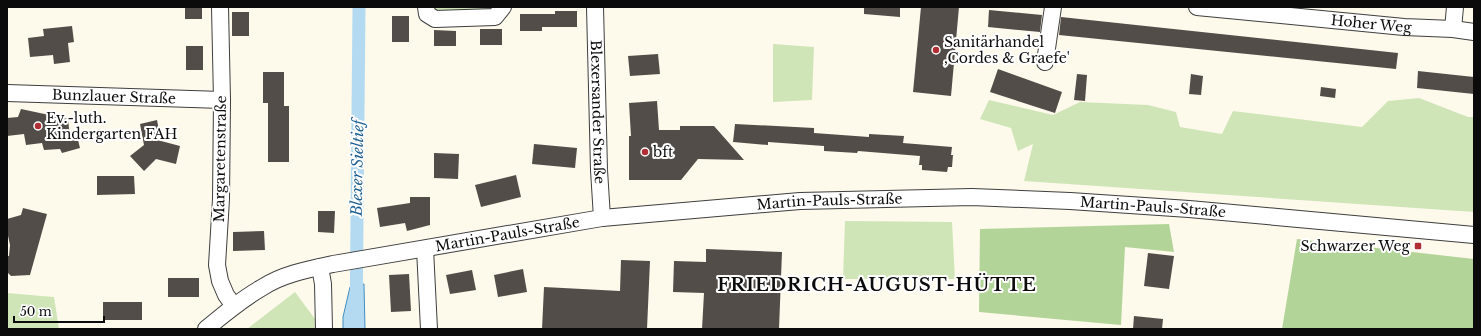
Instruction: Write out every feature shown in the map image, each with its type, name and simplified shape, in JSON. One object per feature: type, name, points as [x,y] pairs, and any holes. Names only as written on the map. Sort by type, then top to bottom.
[{"type":"street","name":"Margaretenstraße","points":[[220,7],[222,100],[221,199],[217,265],[220,281],[226,295],[234,306]]},
{"type":"street","points":[[426,7],[427,14],[434,19],[495,17],[503,7]]},
{"type":"street","name":"Blexersander Straße","points":[[595,7],[599,170],[602,218]]},
{"type":"street","points":[[1045,62],[1053,7]]},
{"type":"street","name":"Hoher Weg","points":[[1197,7],[1404,27],[1453,29],[1474,32]]},
{"type":"street","points":[[1453,29],[1456,7]]},
{"type":"street","name":"Bunzlauer Straße","points":[[7,93],[222,100]]},
{"type":"street","name":"Martin-Pauls-Straße","points":[[206,329],[234,306],[263,286],[289,275],[326,266],[602,218],[800,201],[972,198],[1070,201],[1189,209],[1474,235]]},
{"type":"street","points":[[426,249],[429,329]]},
{"type":"street","points":[[324,329],[323,284],[326,266]]},
{"type":"green space","points":[[431,7],[497,7],[494,11],[438,14]]},
{"type":"green space","points":[[773,44],[814,47],[812,100],[773,102]]},
{"type":"green space","points":[[1419,98],[1468,117],[1474,117],[1474,212],[1024,181],[1033,144],[1018,151],[1011,128],[980,119],[989,100],[1053,115],[1080,102],[1148,105],[1176,112],[1180,127],[1222,134],[1233,111],[1362,127],[1388,101]]},
{"type":"green space","points":[[845,221],[952,222],[955,279],[843,279]]},
{"type":"green space","points":[[1169,224],[1174,252],[1125,247],[1121,325],[979,312],[980,229]]},
{"type":"green space","points":[[1297,239],[1474,259],[1474,329],[1282,329]]},
{"type":"green space","points":[[295,292],[315,319],[316,329],[247,329]]},
{"type":"green space","points":[[7,293],[54,297],[59,329],[7,329]]},
{"type":"water","points":[[364,284],[365,329],[343,329],[343,317],[350,287]]},
{"type":"building","points":[[185,7],[202,7],[202,19],[185,19]]},
{"type":"building","points":[[864,7],[900,7],[900,17],[864,14]]},
{"type":"building","name":"Sanitärhandel ,Cordes & Graefe'","points":[[921,7],[959,7],[951,96],[913,92]]},
{"type":"building","points":[[989,10],[1042,15],[1040,32],[988,27]]},
{"type":"building","points":[[555,11],[577,11],[577,27],[542,27],[542,31],[520,31],[520,14],[555,14]]},
{"type":"building","points":[[232,12],[249,12],[249,36],[232,36]]},
{"type":"building","points":[[392,16],[409,16],[409,42],[392,42]]},
{"type":"building","points":[[1061,17],[1398,53],[1396,69],[1059,35]]},
{"type":"building","points":[[72,26],[74,42],[68,43],[70,62],[54,64],[53,55],[30,57],[28,38],[44,36],[43,29]]},
{"type":"building","points":[[480,29],[502,29],[502,45],[480,45]]},
{"type":"building","points":[[434,30],[456,31],[456,46],[434,46]]},
{"type":"building","points":[[186,46],[203,46],[203,70],[186,70]]},
{"type":"building","points":[[658,54],[660,74],[630,76],[628,56]]},
{"type":"building","points":[[998,69],[1062,92],[1055,113],[990,92]]},
{"type":"building","points":[[1418,71],[1474,77],[1474,94],[1417,88]]},
{"type":"building","points":[[263,72],[284,72],[284,106],[289,106],[289,162],[268,162],[268,103],[263,103]]},
{"type":"building","points":[[1077,74],[1087,75],[1085,101],[1074,100]]},
{"type":"building","points":[[1191,74],[1203,76],[1201,95],[1189,94]]},
{"type":"building","points":[[1321,87],[1336,89],[1335,98],[1320,96]]},
{"type":"building","points":[[657,101],[659,130],[680,130],[680,126],[714,126],[744,160],[698,159],[681,180],[629,180],[629,136],[631,136],[629,103]]},
{"type":"building","name":"Ev.-luth. Kindergarten FAH","points":[[21,109],[68,119],[70,138],[77,136],[80,148],[62,153],[60,149],[44,150],[42,143],[26,145],[24,134],[7,136],[7,118],[18,117]]},
{"type":"building","points":[[157,120],[161,141],[180,146],[176,164],[156,159],[144,171],[130,156],[144,145],[140,124]]},
{"type":"building","points":[[735,124],[814,128],[814,133],[869,137],[869,134],[904,136],[903,143],[952,147],[952,167],[948,167],[947,172],[922,170],[922,165],[919,165],[920,156],[858,151],[857,153],[824,151],[824,146],[768,142],[768,145],[733,142]]},
{"type":"building","points":[[534,144],[577,148],[575,168],[532,164]]},
{"type":"building","points":[[434,153],[459,154],[458,179],[434,178]]},
{"type":"building","points":[[516,175],[521,197],[481,207],[475,185]]},
{"type":"building","points":[[97,176],[134,176],[135,194],[97,195]]},
{"type":"building","points":[[410,197],[430,197],[430,225],[407,231],[405,223],[380,227],[377,208],[410,203]]},
{"type":"building","points":[[23,208],[47,214],[30,275],[11,276],[7,272],[7,256],[9,256],[10,245],[7,231],[7,219],[21,215]]},
{"type":"building","points":[[318,211],[335,211],[334,233],[318,232]]},
{"type":"building","points":[[264,231],[265,250],[233,251],[233,232]]},
{"type":"building","points":[[706,249],[782,252],[779,329],[702,329],[704,293],[673,292],[674,261],[706,262]]},
{"type":"building","points":[[1148,253],[1174,256],[1169,289],[1144,286]]},
{"type":"building","points":[[621,260],[650,261],[647,329],[542,329],[544,287],[620,291]]},
{"type":"building","points":[[523,269],[527,292],[498,297],[494,275]]},
{"type":"building","points":[[472,270],[476,290],[450,294],[446,275]]},
{"type":"building","points":[[409,274],[411,311],[391,312],[389,275]]},
{"type":"building","points":[[168,278],[199,278],[199,297],[168,297]]},
{"type":"building","points":[[103,302],[142,302],[142,320],[103,320]]},
{"type":"building","points":[[1134,316],[1163,319],[1162,329],[1133,329]]},
{"type":"waterway","name":"Blexer Sieltief","points":[[356,329],[359,7]]},
{"type":"place","name":"Sanitärhandel ,Cordes & Graefe'","points":[[936,50]]},
{"type":"place","name":"Ev.-luth. Kindergarten FAH","points":[[38,126]]},
{"type":"place","name":"bft","points":[[645,152]]},
{"type":"place","name":"Schwarzer Weg","points":[[1418,246]]},
{"type":"district","name":"FRIEDRICH-AUGUST-HÜTTE","points":[[877,285]]}]
